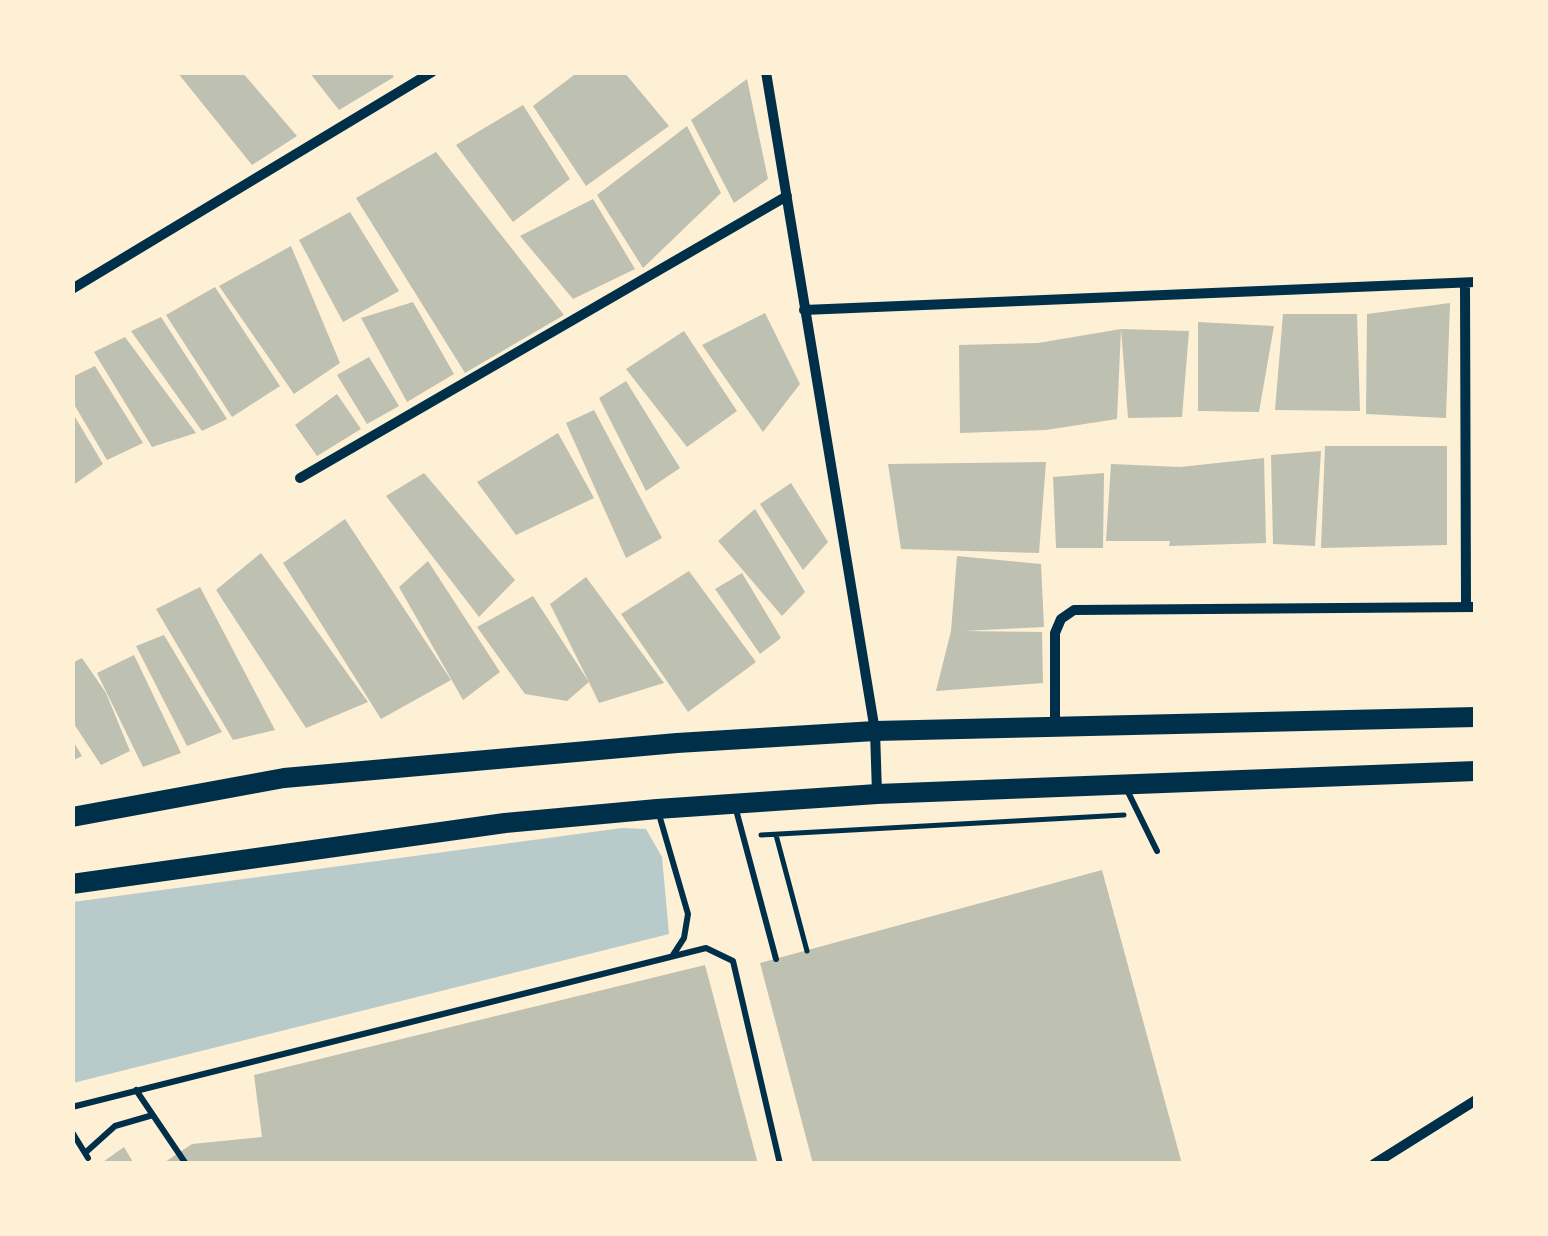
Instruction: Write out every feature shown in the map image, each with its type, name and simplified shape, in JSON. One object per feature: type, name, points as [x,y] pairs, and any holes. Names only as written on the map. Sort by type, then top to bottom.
[{"type":"highway","points":[[72,817],[284,778],[678,743],[875,731],[1476,717]]},
{"type":"highway","points":[[72,884],[505,823],[658,809],[877,794],[1476,772]]},
{"type":"street","points":[[72,289],[432,72]]},
{"type":"street","points":[[766,72],[875,731],[877,794]]},
{"type":"street","points":[[300,478],[786,196]]},
{"type":"street","points":[[804,310],[1470,283],[1471,607],[1074,610],[1061,618],[1055,633],[1054,727]]},
{"type":"street","points":[[1374,1164],[1389,1160],[1476,1100]]},
{"type":"lane","points":[[1124,785],[1157,851]]},
{"type":"lane","points":[[734,804],[776,959]]},
{"type":"lane","points":[[658,809],[688,914],[684,938],[672,957]]},
{"type":"lane","points":[[72,1107],[706,948],[732,961],[780,1164]]},
{"type":"lane","points":[[136,1090],[186,1164]]},
{"type":"lane","points":[[73,1134],[86,1156],[115,1126],[153,1115]]},
{"type":"path","points":[[742,835],[1139,814]]},
{"type":"path","points":[[776,834],[807,950]]},
{"type":"shaded area","points":[[622,828],[646,829],[662,857],[669,934],[73,1083],[73,902]]},
{"type":"building","points":[[177,72],[242,72],[297,136],[252,165]]},
{"type":"building","points":[[309,72],[390,72],[394,77],[339,110]]},
{"type":"building","points":[[578,72],[624,72],[669,126],[586,186],[533,106]]},
{"type":"building","points":[[747,79],[768,179],[734,203],[691,120]]},
{"type":"building","points":[[523,105],[570,179],[513,222],[456,145]]},
{"type":"building","points":[[687,126],[721,193],[643,268],[597,195]]},
{"type":"building","points":[[436,152],[564,315],[465,373],[356,198]]},
{"type":"building","points":[[593,199],[635,269],[573,299],[520,236]]},
{"type":"building","points":[[350,212],[399,291],[343,322],[299,240]]},
{"type":"building","points":[[291,246],[340,363],[294,394],[219,286]]},
{"type":"building","points":[[215,287],[280,386],[232,417],[166,315]]},
{"type":"building","points":[[413,302],[454,374],[407,402],[361,318]]},
{"type":"building","points":[[1450,303],[1446,418],[1366,414],[1367,314]]},
{"type":"building","points":[[765,313],[800,384],[763,432],[702,345]]},
{"type":"building","points":[[1283,314],[1357,314],[1360,411],[1275,410]]},
{"type":"building","points":[[161,317],[227,419],[202,431],[131,331]]},
{"type":"building","points":[[1198,322],[1274,326],[1259,412],[1198,411]]},
{"type":"building","points":[[1121,329],[1189,331],[1182,417],[1128,418]]},
{"type":"building","points":[[1121,329],[1117,419],[1046,430],[960,433],[959,345],[1038,343]]},
{"type":"building","points":[[684,331],[737,411],[687,447],[626,369]]},
{"type":"building","points":[[125,337],[196,433],[152,447],[94,352]]},
{"type":"building","points":[[369,357],[399,406],[367,424],[337,375]]},
{"type":"building","points":[[95,366],[143,443],[107,460],[72,401],[72,377]]},
{"type":"building","points":[[626,381],[680,468],[646,491],[599,398]]},
{"type":"building","points":[[337,394],[361,429],[317,456],[295,425]]},
{"type":"building","points":[[594,410],[662,538],[626,558],[566,423]]},
{"type":"building","points":[[72,412],[103,464],[72,486]]},
{"type":"building","points":[[558,433],[594,498],[516,535],[477,482]]},
{"type":"building","points":[[1325,446],[1447,446],[1447,545],[1321,548]]},
{"type":"building","points":[[1321,451],[1315,546],[1273,544],[1271,455]]},
{"type":"building","points":[[1264,458],[1266,543],[1169,546],[1170,541],[1106,541],[1111,464],[1180,467]]},
{"type":"building","points":[[1046,462],[1039,553],[901,549],[888,464]]},
{"type":"building","points":[[424,473],[515,580],[479,617],[386,496]]},
{"type":"building","points":[[1104,473],[1103,548],[1056,548],[1053,477]]},
{"type":"building","points":[[791,483],[828,542],[803,570],[760,504]]},
{"type":"building","points":[[755,509],[805,592],[782,616],[718,541]]},
{"type":"building","points":[[345,519],[451,680],[381,719],[283,563]]},
{"type":"building","points":[[261,553],[368,702],[306,728],[216,590]]},
{"type":"building","points":[[957,556],[1041,564],[1044,627],[964,631],[1042,632],[1043,683],[936,691],[951,631]]},
{"type":"building","points":[[428,561],[500,672],[463,700],[399,587]]},
{"type":"building","points":[[689,571],[756,662],[688,712],[621,614]]},
{"type":"building","points":[[742,573],[781,638],[760,654],[715,589]]},
{"type":"building","points":[[586,577],[664,683],[599,703],[550,604]]},
{"type":"building","points":[[200,587],[275,730],[233,740],[156,609]]},
{"type":"building","points":[[533,596],[589,682],[567,701],[525,694],[477,627]]},
{"type":"building","points":[[164,635],[222,732],[187,746],[136,646]]},
{"type":"building","points":[[134,655],[181,753],[143,767],[97,673]]},
{"type":"building","points":[[82,658],[106,693],[130,751],[101,765],[72,721],[72,663]]},
{"type":"building","points":[[72,739],[82,756],[72,761]]},
{"type":"building","points":[[1102,870],[1182,1164],[813,1164],[760,963]]},
{"type":"building","points":[[705,965],[758,1164],[162,1164],[192,1144],[262,1137],[254,1075]]},
{"type":"building","points":[[124,1147],[134,1164],[100,1164]]}]
